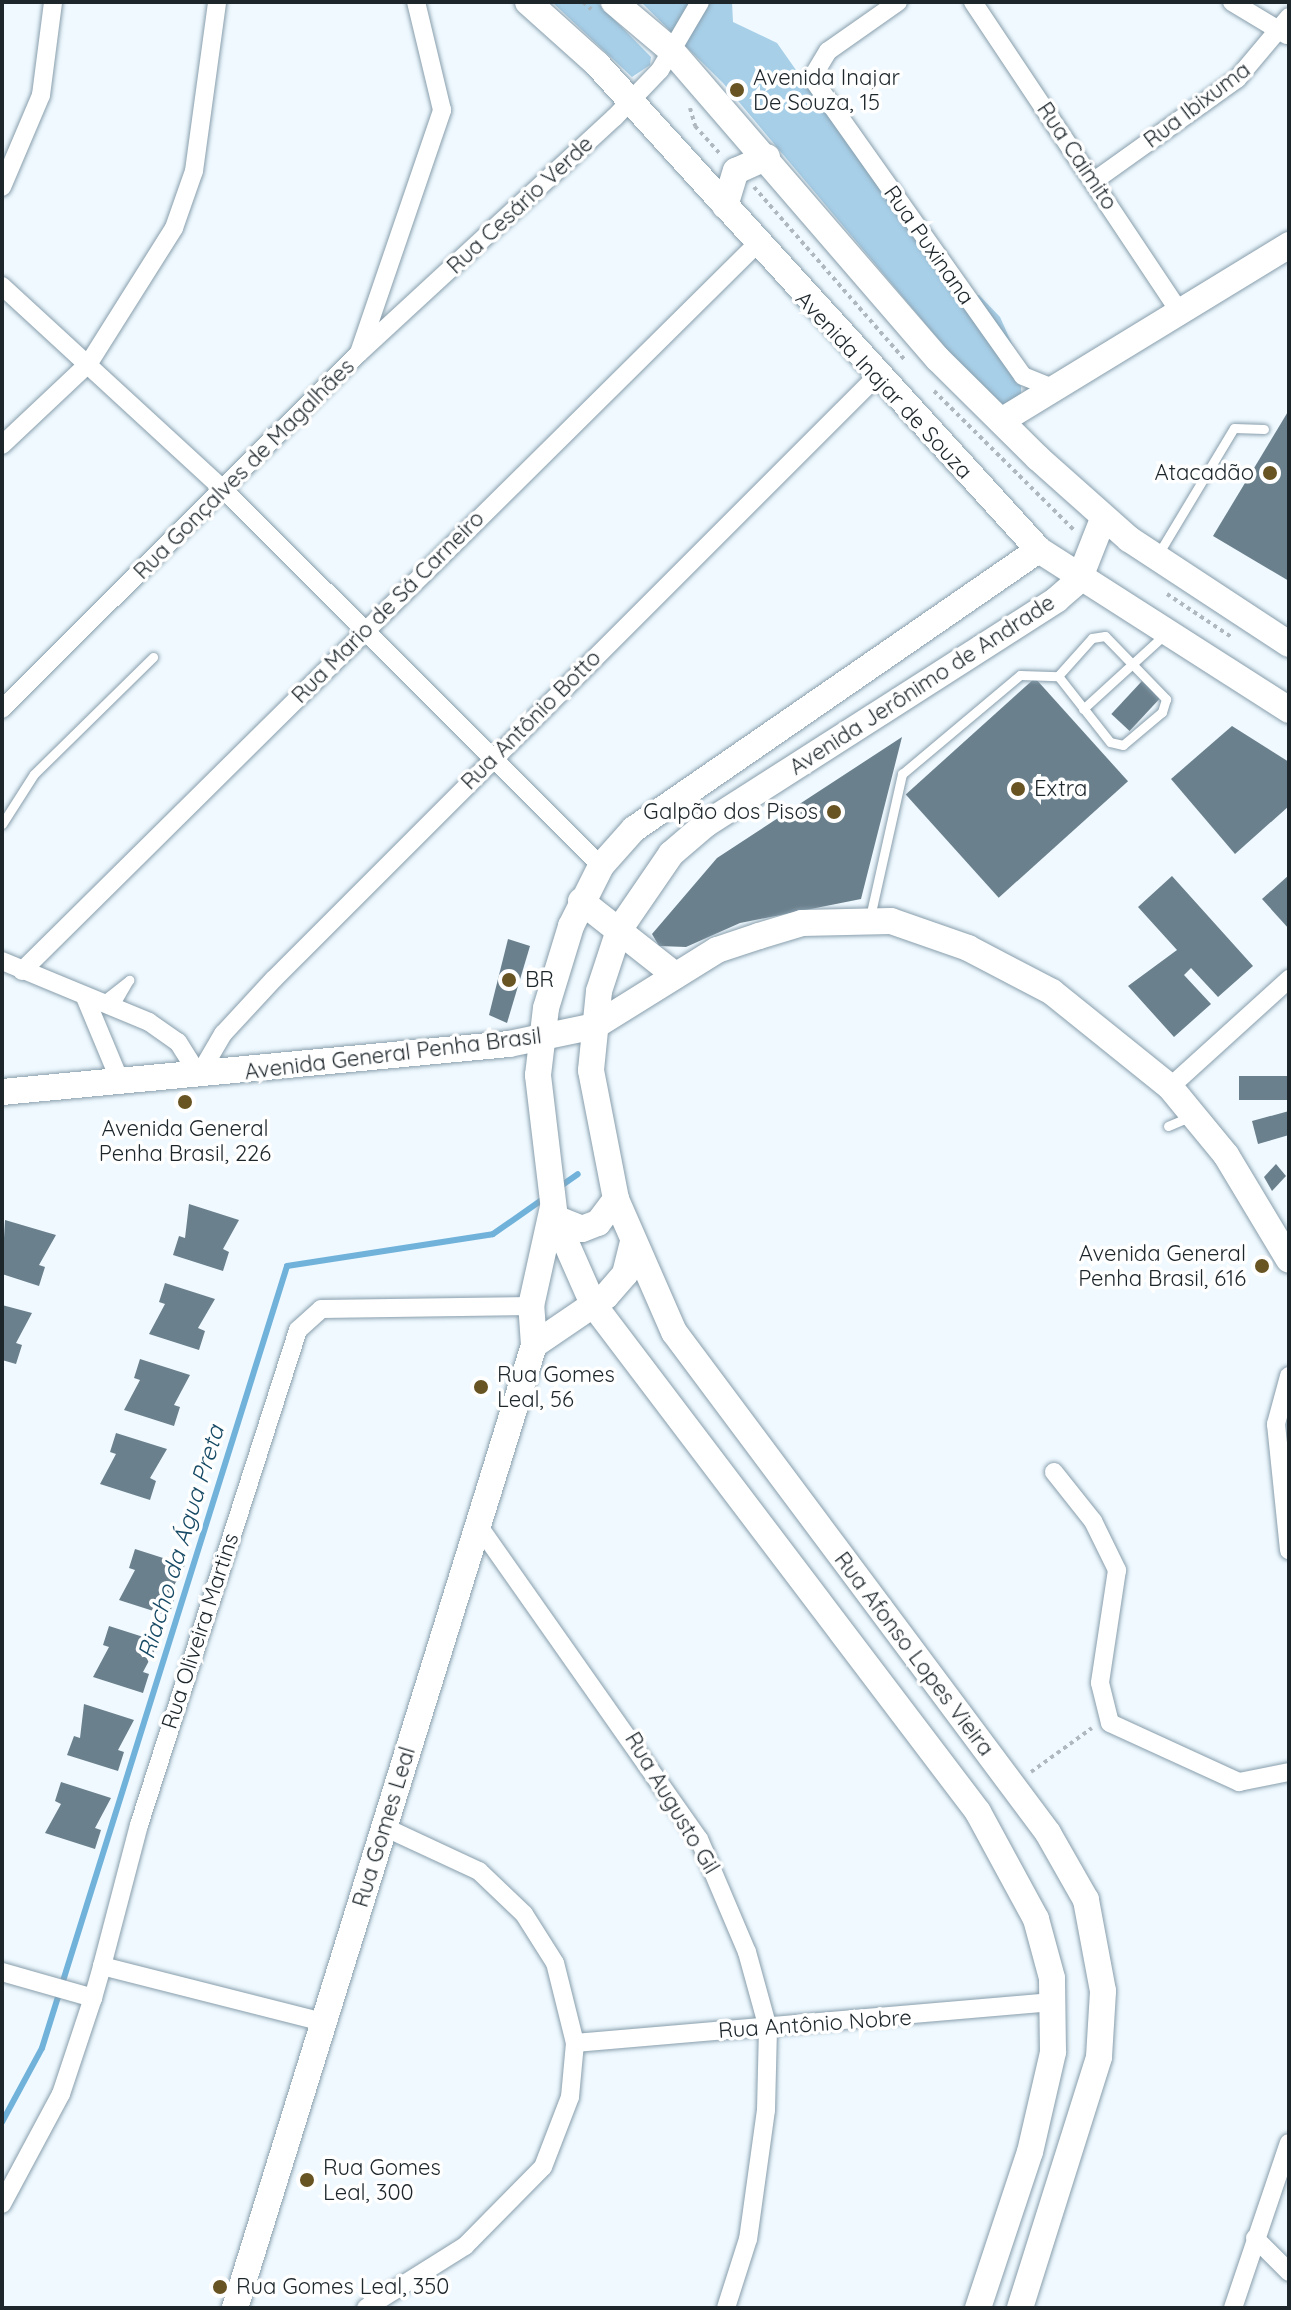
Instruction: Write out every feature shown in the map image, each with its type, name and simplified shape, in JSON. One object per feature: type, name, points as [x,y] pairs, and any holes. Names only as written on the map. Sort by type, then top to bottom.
[{"type":"main road","name":"Avenida Inajar de Souza","points":[[528,2],[630,101],[756,245],[1039,550],[1164,635],[1289,710]]},
{"type":"main road","points":[[614,2],[671,50],[1001,421],[1103,519],[1156,558],[1289,644]]},
{"type":"main road","points":[[725,206],[736,171],[767,157]]},
{"type":"main road","points":[[1001,421],[1050,387],[1289,245]]},
{"type":"main road","points":[[1079,580],[1103,519]]},
{"type":"main road","name":"Avenida Jerônimo de Andrade","points":[[540,1038],[581,901],[601,866],[664,802],[798,716],[1039,550]]},
{"type":"main road","name":"Avenida Jerônimo de Andrade","points":[[595,1026],[619,930],[671,854],[815,753],[1079,580]]},
{"type":"main road","points":[[798,716],[818,729],[815,753]]},
{"type":"main road","points":[[581,901],[675,975]]},
{"type":"main road","name":"Avenida General Penha Brasil","points":[[2,1092],[199,1075],[540,1038],[595,1026],[717,950],[802,923],[869,919],[925,931],[1007,966],[1052,992],[1170,1087],[1195,1115],[1289,1260]]},
{"type":"main road","name":"Rua Afonso Lopes Vieira","points":[[595,1026],[596,1118],[616,1199],[651,1290],[707,1383],[1013,1784],[1086,1900],[1104,2020],[1094,2089],[1020,2308]]},
{"type":"main road","name":"Rua Afonso Lopes Vieira","points":[[540,1038],[538,1115],[554,1213],[593,1304],[994,1836],[1036,1919],[1055,2002],[1047,2095],[978,2308]]},
{"type":"main road","points":[[554,1213],[582,1229],[598,1223],[616,1199]]},
{"type":"main road","name":"Rua Gomes Leal","points":[[235,2308],[534,1345],[531,1306],[554,1213]]},
{"type":"main road","points":[[534,1345],[593,1304],[625,1274],[633,1242]]},
{"type":"street","points":[[2,187],[41,95],[53,2]]},
{"type":"street","points":[[2,445],[89,363],[144,285],[194,171],[217,2]]},
{"type":"street","name":"Rua Gonçalves de Magalhães","points":[[2,709],[225,491],[359,353],[442,110],[416,2]]},
{"type":"street","name":"Rua Cesário Verde","points":[[359,353],[630,101],[671,50],[700,2]]},
{"type":"street","name":"Rua Puxinana","points":[[898,2],[820,59],[812,78],[1023,376],[1050,387]]},
{"type":"street","name":"Rua Caimito","points":[[973,2],[1179,311]]},
{"type":"street","points":[[1232,2],[1286,28]]},
{"type":"street","name":"Rua Ibixuma","points":[[1094,181],[1237,79],[1286,28]]},
{"type":"street","name":"Rua Mario de Sá Carneiro","points":[[22,971],[756,245]]},
{"type":"street","points":[[2,286],[225,491],[601,866]]},
{"type":"street","name":"Rua Antônio Botto","points":[[199,1075],[223,1034],[492,759],[877,376]]},
{"type":"street","points":[[2,961],[100,1002],[178,1042],[199,1075]]},
{"type":"street","points":[[1170,1087],[1289,979]]},
{"type":"street","points":[[100,1002],[120,1081]]},
{"type":"street","name":"Rua Oliveira Martins","points":[[93,1998],[290,1348],[308,1317],[321,1309],[531,1306]]},
{"type":"street","points":[[1289,1376],[1276,1424],[1289,1550]]},
{"type":"street","points":[[1054,1472],[1093,1521],[1117,1570],[1100,1683],[1103,1713],[1127,1736],[1239,1782],[1289,1772]]},
{"type":"street","name":"Rua Augusto Gil","points":[[478,1525],[699,1839],[747,1952],[768,2028],[761,2167],[726,2308]]},
{"type":"street","points":[[366,2308],[465,2246],[543,2167],[570,2097],[575,2043],[555,1963],[524,1914],[479,1871],[384,1827]]},
{"type":"street","points":[[102,1966],[323,2022]]},
{"type":"street","points":[[2,1972],[93,1998],[61,2094],[2,2204]]},
{"type":"street","name":"Rua Antônio Nobre","points":[[575,2043],[1055,2002]]},
{"type":"street","points":[[1233,2308],[1289,2143]]},
{"type":"street","points":[[1255,2238],[1289,2272]]},
{"type":"lane","points":[[1156,558],[1234,428],[1264,429]]},
{"type":"lane","points":[[1098,635],[1133,663],[1166,706],[1129,743],[1110,742],[1058,676],[1062,663],[1098,635]]},
{"type":"lane","points":[[1083,709],[1164,635]]},
{"type":"lane","points":[[2,824],[34,774],[153,657]]},
{"type":"lane","points":[[869,919],[902,774],[1020,675],[1058,676]]},
{"type":"lane","points":[[1168,1126],[1195,1115]]},
{"type":"path","points":[[685,100],[695,126],[721,154]]},
{"type":"path","points":[[1013,1784],[1103,1713]]},
{"type":"shaded area","points":[[552,2],[597,2],[651,57],[650,65],[632,77]]},
{"type":"shaded area","points":[[641,2],[732,2],[733,22],[777,43],[957,299],[979,295],[1000,317],[1021,364],[1021,401],[1002,415],[723,83]]},
{"type":"building","name":"Atacadão","points":[[1289,410],[1289,581],[1213,536]]},
{"type":"building","name":"Extra","points":[[1035,678],[1128,781],[999,898],[906,794]]},
{"type":"building","points":[[1142,681],[1160,698],[1130,731],[1111,714]]},
{"type":"building","points":[[1232,726],[1289,762],[1289,806],[1235,854],[1171,779]]},
{"type":"building","name":"Galpão dos Pisos","points":[[902,737],[861,899],[740,923],[686,947],[659,946],[652,934],[717,858]]},
{"type":"building","points":[[1289,875],[1289,929],[1262,899]]},
{"type":"building","points":[[1172,876],[1253,966],[1218,997],[1191,968],[1184,975],[1211,1004],[1174,1037],[1128,986],[1177,950],[1138,907]]},
{"type":"building","name":"BR","points":[[508,939],[530,946],[507,1023],[489,1015]]},
{"type":"building","points":[[1239,1076],[1289,1076],[1289,1100],[1239,1100]]},
{"type":"building","points":[[1289,1111],[1289,1135],[1258,1144],[1252,1121]]},
{"type":"building","points":[[1276,1164],[1286,1176],[1272,1191],[1264,1177]]},
{"type":"building","points":[[189,1204],[239,1220],[223,1249],[229,1252],[223,1271],[173,1255],[179,1236],[185,1238]]},
{"type":"building","points":[[5,1220],[56,1235],[39,1265],[45,1267],[39,1286],[2,1274]]},
{"type":"building","points":[[165,1283],[215,1299],[198,1328],[205,1331],[199,1350],[149,1334],[165,1304],[159,1302]]},
{"type":"building","points":[[2,1305],[32,1313],[16,1343],[22,1345],[16,1364],[2,1360]]},
{"type":"building","points":[[140,1359],[190,1375],[174,1405],[180,1407],[174,1426],[124,1410],[140,1380],[134,1378]]},
{"type":"building","points":[[116,1433],[167,1449],[150,1478],[156,1481],[150,1500],[100,1484],[116,1454],[110,1452]]},
{"type":"building","points":[[135,1549],[185,1565],[169,1595],[175,1597],[169,1616],[119,1600],[135,1570],[129,1568]]},
{"type":"building","points":[[109,1626],[159,1642],[143,1672],[149,1674],[143,1693],[93,1677],[109,1647],[103,1645]]},
{"type":"building","points":[[84,1704],[134,1720],[118,1750],[124,1752],[118,1771],[67,1755],[74,1736],[80,1738]]},
{"type":"building","points":[[61,1782],[111,1798],[95,1828],[101,1830],[95,1849],[45,1833],[61,1804],[55,1801]]},
{"type":"waterway","name":"Riacho da Água Preta","points":[[558,1188],[578,1174]]},
{"type":"waterway","name":"Riacho da Água Preta","points":[[2,2122],[42,2048],[287,1266],[493,1234],[546,1197]]},
{"type":"place","name":"Avenida Inajar De Souza, 15","points":[[737,90]]},
{"type":"place","name":"Atacadão","points":[[1270,473]]},
{"type":"place","name":"Extra","points":[[1018,789]]},
{"type":"place","name":"Galpão dos Pisos","points":[[834,812]]},
{"type":"place","name":"BR","points":[[509,980]]},
{"type":"place","name":"Avenida General Penha Brasil, 226","points":[[185,1102]]},
{"type":"place","name":"Avenida General Penha Brasil, 616","points":[[1262,1266]]},
{"type":"place","name":"Rua Gomes Leal, 56","points":[[481,1387]]},
{"type":"place","name":"Rua Gomes Leal, 300","points":[[307,2180]]},
{"type":"place","name":"Rua Gomes Leal, 350","points":[[220,2287]]}]
